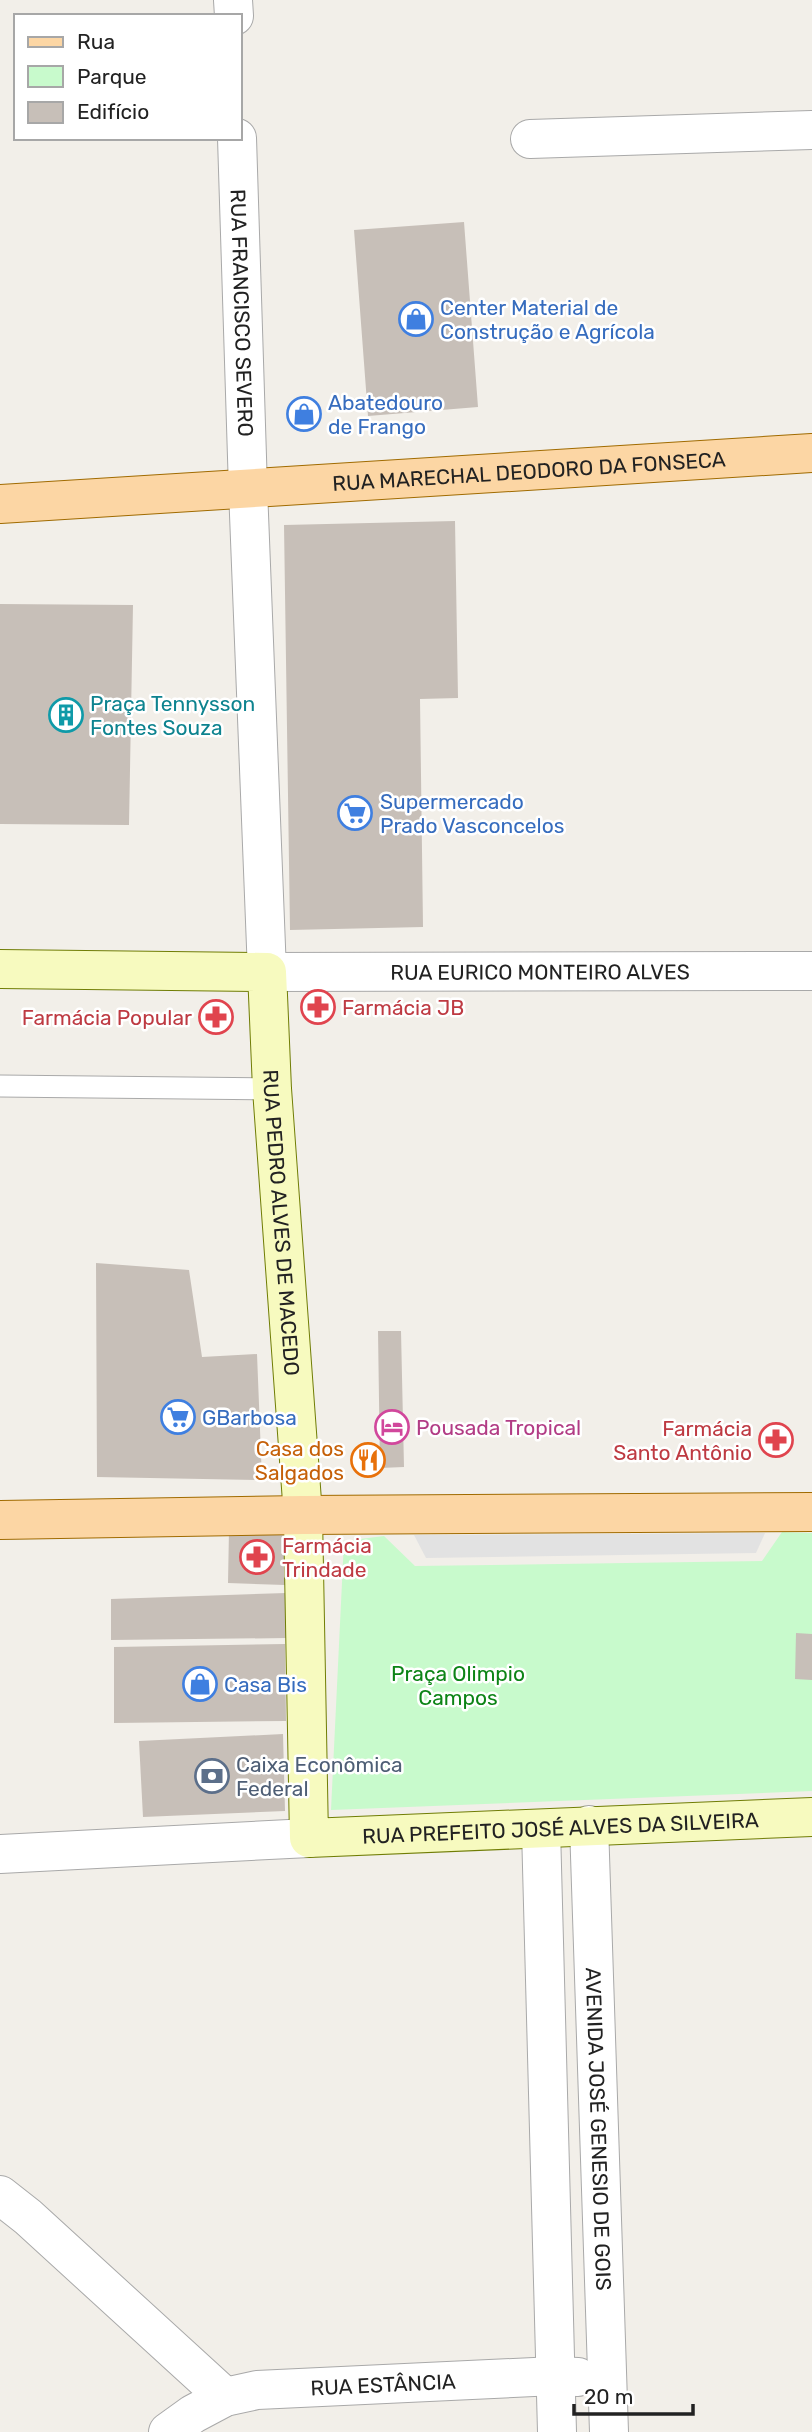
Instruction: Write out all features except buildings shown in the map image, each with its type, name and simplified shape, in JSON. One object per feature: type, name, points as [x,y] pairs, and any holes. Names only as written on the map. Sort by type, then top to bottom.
[{"type":"main road","name":"RUA MARECHAL DEODORO DA FONSECA","points":[[248,489],[812,453]]},
{"type":"main road","points":[[0,504],[248,489]]},
{"type":"main road","points":[[0,969],[267,972]]},
{"type":"main road","name":"RUA PEDRO ALVES DE MACEDO","points":[[267,972],[272,1089],[303,1515]]},
{"type":"main road","points":[[0,1520],[812,1511]]},
{"type":"main road","points":[[303,1515],[309,1838]]},
{"type":"main road","name":"RUA PREFEITO JOSÉ ALVES DA SILVEIRA","points":[[309,1838],[812,1816]]},
{"type":"street","points":[[530,139],[812,130]]},
{"type":"street","name":"RUA FRANCISCO SEVERO","points":[[237,140],[248,489]]},
{"type":"street","points":[[248,489],[267,972]]},
{"type":"street","name":"RUA EURICO MONTEIRO ALVES","points":[[267,972],[812,971]]},
{"type":"street","name":"AVENIDA JOSÉ GENESIO DE GOIS","points":[[589,1825],[609,2432]]},
{"type":"street","points":[[541,1829],[557,2432]]},
{"type":"street","points":[[0,1854],[309,1838]]},
{"type":"street","points":[[0,2194],[225,2397]]},
{"type":"street","name":"RUA ESTÂNCIA","points":[[168,2432],[193,2414],[225,2397],[257,2390],[297,2386],[555,2376],[608,2379]]},
{"type":"lane","points":[[0,1086],[272,1089]]},
{"type":"green space","name":"Praça Olimpio Campos","points":[[782,1532],[812,1533],[812,1791],[331,1810],[344,1541],[384,1536],[415,1566],[762,1561]]},
{"type":"shaded area","points":[[765,1533],[756,1553],[426,1558],[414,1535]]},
{"type":"place","name":"Center Material de Construção e Agrícola","points":[[416,319]]},
{"type":"place","name":"Abatedouro de Frango","points":[[304,414]]},
{"type":"place","name":"Praça Tennysson Fontes Souza","points":[[66,715]]},
{"type":"place","name":"Supermercado Prado Vasconcelos","points":[[355,813]]},
{"type":"place","name":"Farmácia JB","points":[[318,1007]]},
{"type":"place","name":"Farmácia Popular","points":[[216,1017]]},
{"type":"place","name":"GBarbosa","points":[[178,1417]]},
{"type":"place","name":"Pousada Tropical","points":[[392,1427]]},
{"type":"place","name":"Farmácia Santo Antônio","points":[[776,1440]]},
{"type":"place","name":"Casa dos Salgados","points":[[368,1460]]},
{"type":"place","name":"Farmácia Trindade","points":[[257,1557]]},
{"type":"place","name":"Casa Bis","points":[[200,1684]]},
{"type":"place","name":"Caixa Econômica Federal","points":[[212,1776]]}]
